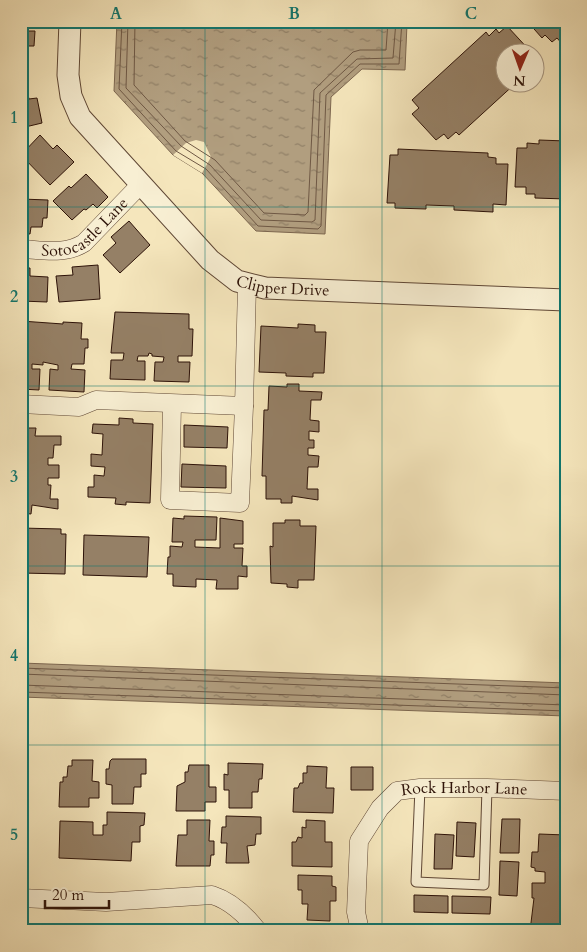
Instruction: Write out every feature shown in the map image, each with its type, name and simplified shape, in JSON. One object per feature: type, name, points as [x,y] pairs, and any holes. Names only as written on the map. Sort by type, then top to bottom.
[{"type":"street","name":"Clipper Drive","points":[[70,21],[68,75],[70,96],[80,117],[140,185],[223,272],[247,285],[274,289],[566,300]]},
{"type":"street","name":"Sotocastle Lane","points":[[21,249],[64,251],[74,249],[84,243],[140,185]]},
{"type":"street","points":[[172,404],[170,500],[240,503],[247,285]]},
{"type":"street","points":[[21,404],[79,407],[96,400],[244,406]]},
{"type":"street","name":"Rock Harbor Lane","points":[[360,931],[356,912],[359,841],[380,808],[397,791],[420,788],[487,788],[566,792]]},
{"type":"street","points":[[21,898],[106,902],[212,895],[224,899],[236,908],[258,931]]},
{"type":"lane","points":[[420,788],[416,882],[484,885],[487,788]]},
{"type":"water","points":[[117,21],[409,21],[407,24],[405,70],[362,69],[331,97],[325,234],[256,231],[202,173],[173,155],[114,91]]},
{"type":"water","points":[[21,663],[566,683],[566,716],[21,697]]},
{"type":"pier","points":[[196,140],[204,142],[211,157],[202,173],[173,155],[186,143]]},
{"type":"building","points":[[527,21],[566,21],[566,45],[564,46],[557,38],[552,42],[545,35],[542,38]]},
{"type":"building","points":[[507,26],[522,42],[494,42],[494,92],[506,92],[459,135],[456,132],[448,139],[444,134],[436,140],[412,114],[419,108],[412,100],[486,32],[489,36],[496,29],[499,33]]},
{"type":"building","points":[[21,31],[35,31],[34,46],[28,46],[27,75],[21,75]]},
{"type":"building","points":[[26,87],[29,99],[37,98],[42,123],[21,128],[21,88]]},
{"type":"building","points":[[40,135],[53,149],[57,145],[74,162],[50,185],[21,155]]},
{"type":"building","points":[[539,140],[566,141],[566,199],[535,198],[535,194],[526,194],[526,187],[515,187],[517,148],[527,148],[527,143],[539,144]]},
{"type":"building","points":[[398,149],[488,153],[488,157],[496,158],[496,164],[508,164],[506,205],[493,204],[493,212],[454,210],[454,206],[426,205],[426,209],[395,208],[395,203],[387,203],[390,155],[398,155]]},
{"type":"building","points":[[86,174],[108,197],[97,208],[93,204],[72,220],[53,201]]},
{"type":"building","points":[[21,199],[48,200],[47,218],[43,218],[42,227],[31,227],[30,234],[21,233]]},
{"type":"building","points":[[129,221],[150,245],[120,273],[103,255],[116,243],[111,237]]},
{"type":"building","points":[[21,263],[27,263],[26,268],[30,268],[30,276],[48,277],[47,302],[21,301]]},
{"type":"building","points":[[98,265],[100,299],[59,302],[56,276],[73,275],[72,267]]},
{"type":"building","points":[[115,312],[189,314],[189,329],[193,329],[192,356],[178,356],[178,362],[190,362],[189,382],[154,381],[155,362],[163,362],[164,357],[152,356],[149,353],[148,356],[138,356],[137,361],[145,361],[145,380],[110,379],[111,360],[123,360],[124,353],[111,353]]},
{"type":"building","points":[[21,321],[63,324],[63,322],[82,323],[81,339],[88,339],[88,348],[85,348],[84,364],[72,364],[71,369],[85,370],[84,392],[49,390],[50,369],[58,370],[58,365],[43,362],[43,365],[32,364],[32,369],[40,369],[39,390],[21,389]]},
{"type":"building","points":[[298,324],[315,325],[315,332],[326,332],[324,373],[313,373],[313,377],[259,372],[261,326],[298,328]]},
{"type":"building","points":[[287,384],[299,384],[299,391],[322,392],[321,400],[311,400],[310,420],[319,421],[319,432],[309,431],[309,440],[314,440],[314,448],[308,448],[308,455],[319,456],[318,467],[308,467],[307,489],[318,489],[318,500],[292,496],[292,503],[281,503],[281,499],[266,499],[266,476],[262,476],[264,410],[268,410],[269,386],[287,387]]},
{"type":"building","points":[[119,418],[133,419],[133,423],[153,424],[150,503],[126,502],[126,505],[115,504],[116,498],[88,497],[88,487],[94,487],[94,475],[104,476],[105,467],[91,466],[91,454],[102,455],[103,434],[92,433],[93,424],[119,425]]},
{"type":"building","points":[[184,425],[228,427],[227,448],[184,447]]},
{"type":"building","points":[[24,428],[36,428],[35,436],[61,436],[61,445],[54,445],[53,458],[48,458],[48,465],[59,465],[59,478],[48,478],[48,485],[51,485],[50,499],[58,499],[58,509],[32,505],[31,514],[22,513],[21,431],[24,431]]},
{"type":"building","points":[[182,464],[226,466],[226,488],[181,487]]},
{"type":"building","points":[[184,516],[217,517],[216,540],[195,540],[195,547],[220,548],[220,518],[243,521],[243,544],[234,544],[234,548],[243,548],[242,566],[247,566],[247,577],[238,576],[238,589],[216,589],[217,580],[196,579],[196,587],[173,586],[173,574],[167,574],[170,546],[182,547],[183,542],[172,542],[173,518],[184,519]]},
{"type":"building","points":[[285,520],[300,520],[300,526],[316,526],[314,580],[298,580],[298,588],[287,587],[287,584],[271,583],[270,546],[273,547],[273,523],[285,523]]},
{"type":"building","points":[[21,528],[61,529],[61,534],[66,534],[65,574],[21,573]]},
{"type":"building","points":[[84,535],[149,537],[147,577],[83,575]]},
{"type":"building","points":[[21,755],[27,755],[26,770],[22,769],[21,777]]},
{"type":"building","points":[[112,759],[146,759],[146,774],[141,774],[141,787],[134,787],[133,804],[112,804],[112,785],[106,784],[106,769],[109,769]]},
{"type":"building","points":[[72,760],[93,760],[92,781],[99,782],[99,798],[89,798],[89,807],[59,807],[60,782],[63,782],[63,777],[67,777],[68,766],[72,766]]},
{"type":"building","points":[[228,763],[263,764],[262,779],[259,779],[258,792],[252,792],[252,808],[229,808],[229,790],[224,790],[224,774],[228,775]]},
{"type":"building","points":[[189,765],[209,765],[209,787],[216,787],[216,802],[205,802],[205,811],[176,811],[177,786],[185,782],[185,772],[188,772]]},
{"type":"building","points":[[307,766],[327,767],[326,788],[334,788],[333,813],[293,812],[294,788],[298,788],[300,783],[303,783],[303,773],[307,773]]},
{"type":"building","points":[[351,767],[373,767],[373,790],[351,790]]},
{"type":"building","points":[[107,812],[145,813],[144,825],[140,826],[140,842],[132,842],[131,861],[59,858],[60,821],[93,822],[93,835],[103,835],[103,825],[107,825]]},
{"type":"building","points":[[226,816],[261,817],[261,834],[256,834],[255,845],[247,846],[249,863],[226,863],[227,843],[221,843],[222,827],[226,827]]},
{"type":"building","points":[[502,819],[520,819],[519,853],[500,853]]},
{"type":"building","points":[[187,820],[210,820],[209,841],[214,841],[214,855],[211,855],[210,866],[176,866],[178,835],[187,835]]},
{"type":"building","points":[[306,820],[325,821],[325,842],[332,842],[332,867],[292,866],[292,842],[296,842],[298,837],[302,838],[302,827],[306,828]]},
{"type":"building","points":[[457,822],[476,823],[474,857],[456,856]]},
{"type":"building","points":[[435,834],[454,835],[452,869],[434,869]]},
{"type":"building","points":[[539,834],[566,835],[566,931],[530,931],[534,898],[532,898],[532,883],[545,883],[545,872],[535,871],[535,868],[531,867],[532,852],[538,852]]},
{"type":"building","points":[[500,861],[519,862],[517,896],[499,895]]},
{"type":"building","points":[[298,875],[332,876],[332,886],[336,887],[336,901],[330,901],[330,921],[307,920],[308,904],[302,904],[302,890],[298,890]]},
{"type":"building","points":[[414,895],[448,896],[448,913],[414,912]]},
{"type":"building","points":[[452,896],[491,897],[490,914],[452,913]]},
{"type":"building","points":[[188,925],[212,926],[212,931],[188,931]]},
{"type":"building","points":[[114,927],[148,928],[148,931],[114,931]]},
{"type":"building","points":[[306,928],[327,928],[327,931],[294,931]]}]
